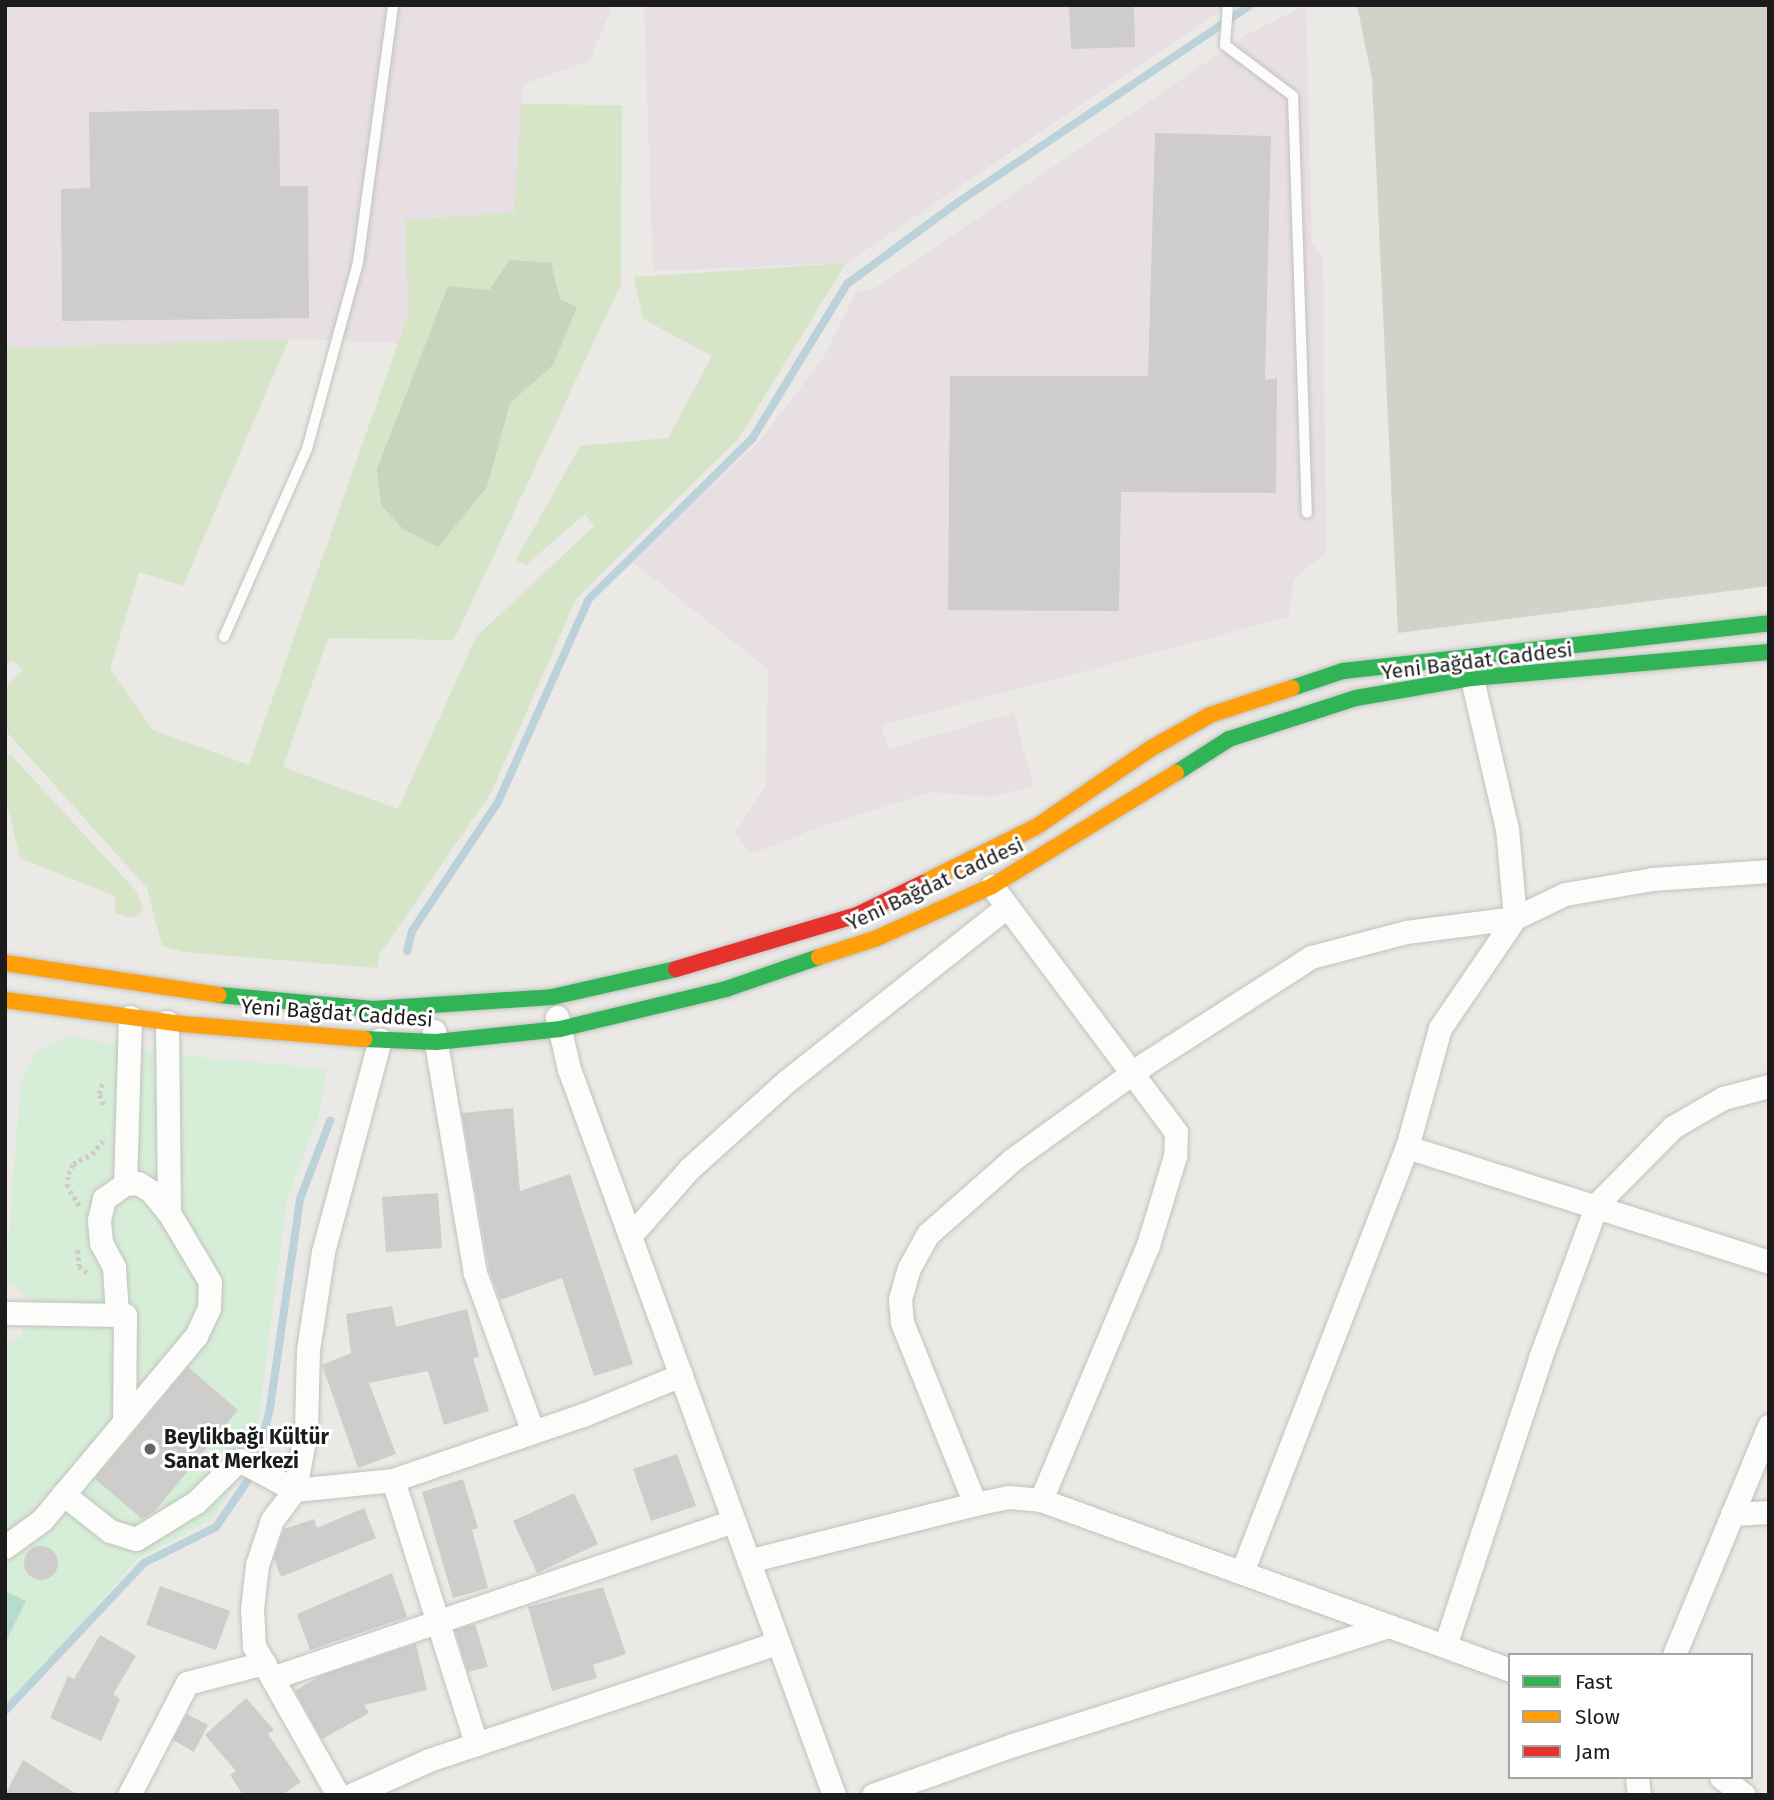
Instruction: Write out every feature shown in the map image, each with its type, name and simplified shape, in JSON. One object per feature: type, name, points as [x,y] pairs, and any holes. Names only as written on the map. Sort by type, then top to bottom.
[{"type":"main road","name":"Yeni Bağdat Caddesi","points":[[5,963],[185,992],[373,1009],[552,997],[715,960],[857,915],[1036,827],[1150,749],[1210,715],[1343,671],[1769,623]]},
{"type":"main road","name":"Yeni Bağdat Caddesi","points":[[5,1000],[167,1022],[380,1040],[436,1042],[559,1029],[726,989],[877,938],[992,886],[1229,739],[1356,698],[1472,678],[1769,652]]},
{"type":"street","points":[[1242,1572],[1407,1147],[1440,1028],[1515,918],[1507,830],[1472,678]]},
{"type":"street","points":[[975,1504],[901,1322],[900,1299],[909,1268],[928,1234],[960,1201],[1134,1072],[1311,957],[1406,932],[1515,918],[1565,894],[1653,879],[1769,871]]},
{"type":"street","points":[[992,886],[1134,1072],[1176,1132],[1175,1156],[1148,1245],[1041,1500]]},
{"type":"street","points":[[630,1236],[689,1169],[788,1080],[1006,907]]},
{"type":"street","points":[[552,997],[569,1069],[834,1795]]},
{"type":"street","points":[[430,1007],[475,1273],[533,1432]]},
{"type":"street","points":[[125,1184],[130,1017]]},
{"type":"street","points":[[167,1022],[169,1213]]},
{"type":"street","points":[[338,1795],[254,1646],[252,1609],[257,1565],[272,1520],[295,1490],[306,1428],[309,1350],[323,1252],[380,1040]]},
{"type":"street","points":[[1445,1646],[1540,1357],[1597,1204],[1674,1127],[1723,1098],[1769,1086]]},
{"type":"street","points":[[1407,1147],[1597,1204],[1769,1262]]},
{"type":"street","points":[[5,1547],[42,1520],[196,1336],[209,1308],[210,1282],[169,1213],[151,1191],[138,1183],[125,1184],[104,1199],[99,1220],[101,1243],[114,1267],[117,1315]]},
{"type":"street","points":[[5,1313],[125,1315],[124,1421]]},
{"type":"street","points":[[63,1494],[110,1531],[136,1539],[197,1502],[239,1460],[295,1490],[393,1480],[533,1432],[681,1375]]},
{"type":"street","points":[[1675,1653],[1769,1426]]},
{"type":"street","points":[[393,1480],[476,1744]]},
{"type":"street","points":[[748,1561],[1008,1497],[1041,1500],[1508,1669]]},
{"type":"street","points":[[1732,1514],[1769,1512]]},
{"type":"street","points":[[129,1795],[187,1683],[268,1671],[438,1622],[733,1521]]},
{"type":"street","points":[[873,1795],[1013,1745],[1388,1626]]},
{"type":"street","points":[[351,1795],[476,1744],[777,1643]]},
{"type":"street","points":[[1723,1779],[1736,1794]]},
{"type":"lane","points":[[224,637],[307,449],[358,262],[393,5]]},
{"type":"lane","points":[[1228,5],[1225,41],[1293,96],[1307,513]]},
{"type":"shaded area","points":[[5,5],[613,5],[589,61],[523,84],[514,212],[405,220],[408,315],[398,343],[301,339],[5,348]]},
{"type":"shaded area","points":[[644,5],[1229,5],[846,263],[653,271]]},
{"type":"shaded area","points":[[1306,5],[1312,243],[1323,256],[1326,553],[1294,579],[1288,617],[881,725],[888,749],[1014,713],[1033,786],[988,797],[931,792],[820,827],[751,854],[735,833],[766,785],[768,669],[630,560],[759,442],[824,357],[856,292],[874,289],[1248,34]]},
{"type":"shaded area","points":[[1357,5],[1769,5],[1769,586],[1398,633],[1372,79]]},
{"type":"green space","points":[[521,104],[622,105],[621,284],[454,640],[328,638],[283,767],[398,809],[476,637],[594,526],[585,514],[526,565],[516,560],[580,446],[668,438],[712,356],[643,319],[634,277],[846,263],[739,438],[576,599],[491,793],[379,955],[378,968],[183,952],[162,946],[147,888],[5,730],[5,687],[23,670],[13,661],[5,665],[5,348],[289,339],[183,586],[139,572],[110,669],[153,730],[249,765],[408,315],[405,220],[514,212]]},
{"type":"green space","points":[[510,260],[551,263],[560,299],[577,307],[553,365],[510,403],[487,487],[438,547],[403,529],[381,505],[377,469],[448,286],[489,290]]},
{"type":"green space","points":[[11,755],[137,892],[143,910],[133,918],[115,913],[115,896],[20,858],[5,797],[5,756]]},
{"type":"green space","points":[[68,1036],[168,1054],[327,1069],[319,1115],[287,1198],[259,1417],[245,1468],[212,1519],[136,1560],[50,1661],[5,1704],[5,1344],[21,1337],[29,1302],[15,1285],[5,1281],[21,1080],[37,1051]]},
{"type":"green space","points":[[5,1591],[26,1601],[5,1643]]},
{"type":"building","points":[[1069,5],[1134,5],[1135,47],[1071,49]]},
{"type":"building","points":[[279,109],[280,186],[308,186],[309,318],[62,321],[61,189],[90,188],[89,112]]},
{"type":"building","points":[[1155,133],[1271,136],[1265,380],[1277,378],[1276,493],[1121,492],[1119,611],[948,610],[950,376],[1148,376]]},
{"type":"building","points":[[513,1108],[520,1191],[570,1174],[633,1364],[594,1376],[562,1278],[500,1300],[489,1269],[462,1113]]},
{"type":"building","points":[[438,1193],[442,1248],[386,1252],[382,1197]]},
{"type":"building","points":[[392,1306],[396,1327],[467,1309],[479,1357],[473,1358],[489,1411],[444,1425],[428,1371],[369,1383],[396,1454],[358,1468],[322,1365],[351,1353],[346,1314]]},
{"type":"building","name":"Beylikbağı Kültür Sanat Merkezi","points":[[188,1367],[238,1410],[154,1512],[142,1519],[95,1479]]},
{"type":"building","points":[[677,1454],[696,1506],[651,1521],[633,1469]]},
{"type":"building","points":[[463,1479],[478,1528],[472,1530],[488,1588],[453,1598],[422,1492]]},
{"type":"building","points":[[574,1493],[598,1544],[537,1573],[513,1521]]},
{"type":"building","points":[[364,1508],[376,1538],[281,1577],[274,1558],[284,1529],[314,1519],[317,1528]]},
{"type":"building","points":[[41,1546],[53,1551],[58,1563],[53,1575],[41,1580],[29,1575],[24,1563],[29,1551]]},
{"type":"building","points":[[392,1573],[407,1617],[310,1650],[297,1614]]},
{"type":"building","points":[[160,1586],[230,1611],[216,1650],[146,1625]]},
{"type":"building","points":[[603,1587],[626,1654],[593,1665],[597,1678],[552,1691],[528,1607]]},
{"type":"building","points":[[475,1624],[488,1667],[468,1672],[455,1630]]},
{"type":"building","points":[[100,1635],[136,1656],[113,1694],[120,1699],[101,1741],[50,1718],[68,1676],[74,1679]]},
{"type":"building","points":[[416,1644],[427,1690],[364,1705],[369,1713],[322,1739],[295,1691],[320,1676]]},
{"type":"building","points":[[246,1698],[274,1730],[268,1734],[301,1782],[282,1795],[243,1795],[230,1775],[236,1771],[205,1735]]},
{"type":"building","points":[[187,1714],[208,1725],[194,1752],[173,1740]]},
{"type":"building","points":[[23,1760],[78,1795],[5,1795]]},
{"type":"waterway","points":[[407,951],[412,931],[498,802],[589,599],[752,439],[847,284],[957,203],[1250,5]]},
{"type":"waterway","points":[[5,1711],[144,1563],[216,1527],[255,1470],[270,1408],[300,1199],[330,1121]]},
{"type":"traffic: fast","points":[[1292,688],[1343,671],[1769,623]]},
{"type":"traffic: fast","points":[[1176,773],[1229,739],[1356,698],[1472,678],[1769,652]]},
{"type":"traffic: fast","points":[[364,1039],[436,1042],[560,1029],[726,989],[819,957]]},
{"type":"traffic: fast","points":[[219,995],[373,1009],[552,997],[676,969]]},
{"type":"traffic: slow","points":[[923,883],[1036,827],[1150,749],[1210,715],[1292,688]]},
{"type":"traffic: slow","points":[[819,957],[877,938],[992,886],[1176,773]]},
{"type":"traffic: slow","points":[[5,963],[219,995]]},
{"type":"traffic: slow","points":[[5,1000],[182,1024],[364,1039]]},
{"type":"traffic: jam","points":[[676,969],[857,915],[923,883]]},
{"type":"place","name":"Beylikbağı Kültür Sanat Merkezi","points":[[150,1449]]}]
